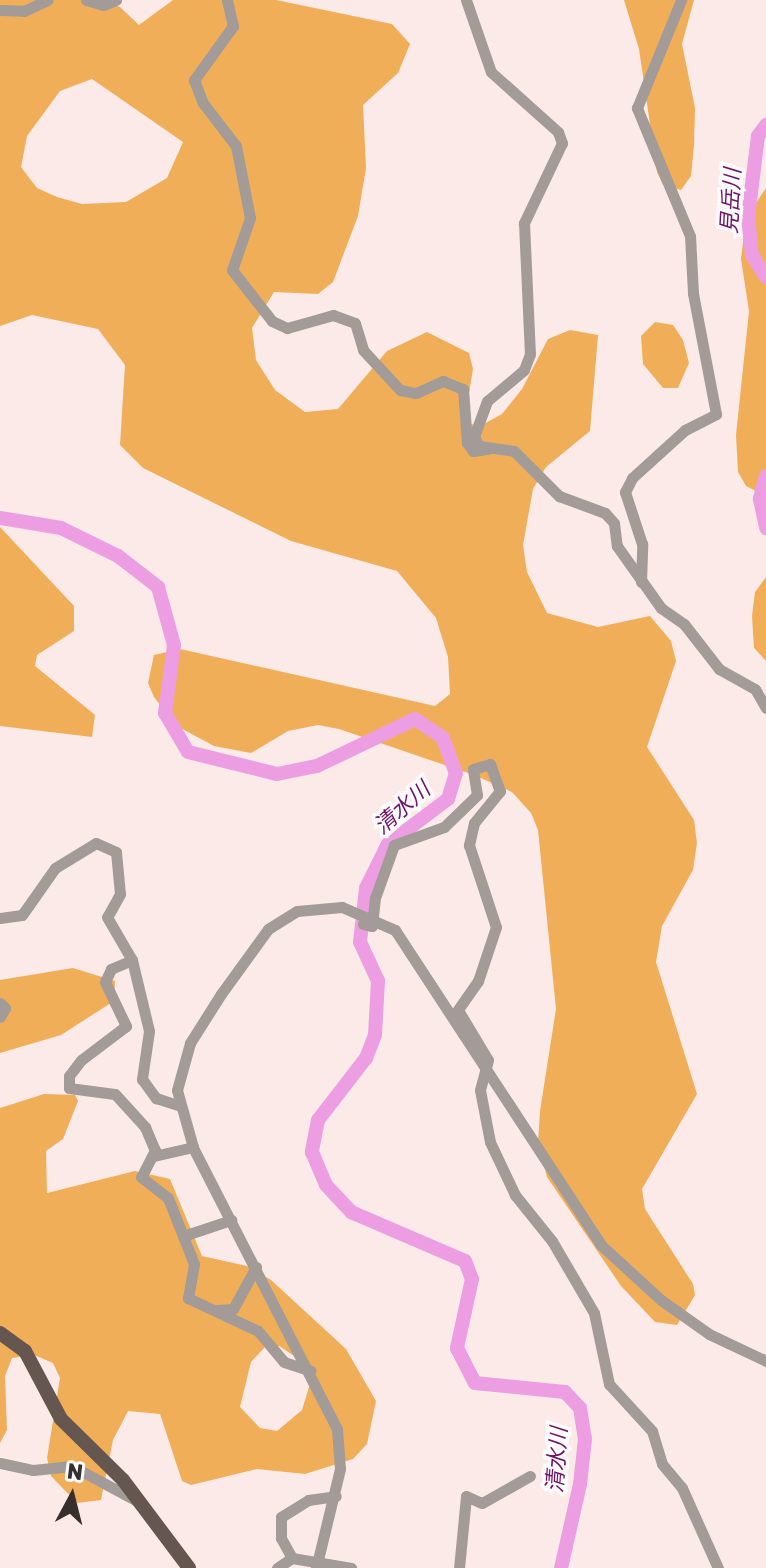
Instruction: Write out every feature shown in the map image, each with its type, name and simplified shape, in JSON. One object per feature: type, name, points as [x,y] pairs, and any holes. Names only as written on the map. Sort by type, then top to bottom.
[{"type":"main road","points":[[0,1333],[25,1351],[61,1419],[142,1503],[189,1568]]},
{"type":"street","points":[[0,10],[24,11],[48,0]]},
{"type":"street","points":[[86,0],[103,5],[116,0]]},
{"type":"street","points":[[227,0],[233,26],[194,80],[203,103],[236,146],[250,218],[232,270],[272,321],[287,328],[333,315],[355,323],[363,350],[400,390],[416,393],[454,383],[467,400],[467,443],[473,451],[493,447]]},
{"type":"street","points":[[466,0],[491,72],[558,132],[562,143],[524,223],[530,354],[524,370],[487,401],[475,423],[479,446],[514,451],[559,496],[605,513],[641,582],[719,669],[755,689],[766,708]]},
{"type":"street","points":[[641,582],[642,544],[625,492],[632,478],[685,430],[716,414],[693,293],[690,236],[637,108],[681,0]]},
{"type":"street","points":[[363,924],[372,926],[375,898],[394,845],[444,827],[477,795],[473,769],[490,764],[500,791],[474,823],[469,845],[496,927],[478,981],[458,1010],[488,1060],[480,1090],[500,1165],[594,1313],[609,1384],[652,1431],[718,1568]]},
{"type":"street","points":[[0,918],[22,915],[55,868],[102,843],[116,852],[120,894],[107,917],[132,960],[149,1031],[142,1079],[156,1098],[178,1105]]},
{"type":"street","points":[[319,1563],[336,1496],[337,1429],[311,1371],[193,1147],[178,1105],[183,1060],[221,994],[268,929],[313,907],[342,907],[384,922],[417,955],[485,1074],[573,1208],[627,1272],[709,1334],[766,1361]]},
{"type":"street","points":[[132,960],[111,969],[105,982],[126,1026],[81,1060],[68,1083],[115,1094],[145,1127],[154,1156]]},
{"type":"street","points":[[0,1003],[0,1017]]},
{"type":"street","points":[[193,1147],[154,1156],[141,1177],[168,1198],[194,1264],[185,1292],[198,1303],[258,1331],[284,1362],[311,1371]]},
{"type":"street","points":[[183,1236],[231,1220]]},
{"type":"street","points":[[198,1303],[233,1309],[256,1267]]},
{"type":"street","points":[[0,1463],[33,1470],[72,1466],[142,1503]]},
{"type":"street","points":[[459,1568],[466,1496],[482,1503],[530,1476]]},
{"type":"street","points":[[292,1558],[281,1538],[281,1517],[308,1500],[336,1496]]},
{"type":"street","points":[[277,1568],[292,1558],[351,1568]]},
{"type":"shaded area","points":[[0,0],[101,0],[120,7],[139,25],[173,0],[276,0],[392,24],[410,44],[398,73],[363,105],[366,168],[358,216],[333,282],[318,294],[274,292],[252,328],[256,360],[275,390],[305,412],[338,409],[387,351],[427,332],[469,353],[473,369],[466,411],[471,424],[480,426],[502,414],[522,389],[548,339],[570,330],[598,335],[590,431],[546,467],[533,489],[523,545],[527,572],[547,613],[598,627],[650,616],[671,641],[676,661],[647,747],[694,820],[697,843],[693,870],[662,926],[656,962],[697,1094],[642,1189],[645,1209],[693,1284],[695,1295],[677,1325],[655,1322],[621,1286],[547,1177],[538,1143],[556,1009],[538,830],[531,813],[512,792],[474,775],[339,729],[318,725],[288,731],[251,753],[214,746],[175,725],[154,697],[148,683],[154,655],[180,649],[435,706],[450,694],[448,657],[436,618],[397,571],[291,541],[143,468],[120,445],[125,365],[98,329],[32,315],[0,326]],"holes":[[[92,79],[183,142],[167,178],[126,202],[82,204],[57,197],[37,188],[21,167],[27,136],[60,91]]]},
{"type":"shaded area","points":[[624,0],[694,0],[682,44],[695,108],[694,145],[691,176],[681,190],[663,185],[657,172],[639,49]]},
{"type":"shaded area","points":[[766,188],[766,496],[746,486],[738,472],[736,435],[749,311],[741,259],[746,218]]},
{"type":"shaded area","points":[[655,322],[673,325],[683,340],[689,363],[678,388],[663,388],[643,364],[641,336]]},
{"type":"shaded area","points":[[0,527],[74,606],[74,631],[37,655],[35,666],[95,715],[92,737],[0,726]]},
{"type":"shaded area","points":[[766,577],[766,661],[754,648],[752,616],[755,592]]},
{"type":"shaded area","points":[[73,968],[115,981],[114,1001],[61,1035],[0,1053],[0,980]]},
{"type":"shaded area","points":[[44,1094],[75,1095],[78,1101],[63,1139],[46,1151],[47,1193],[135,1171],[170,1179],[202,1256],[247,1266],[271,1280],[346,1349],[376,1401],[367,1444],[353,1459],[305,1474],[257,1469],[191,1485],[182,1481],[160,1414],[128,1411],[113,1440],[101,1500],[77,1503],[51,1476],[47,1458],[60,1378],[53,1363],[34,1355],[12,1358],[5,1376],[7,1430],[0,1443],[0,1108]],"holes":[[[279,1346],[308,1365],[309,1387],[302,1410],[277,1431],[260,1428],[240,1407],[251,1362],[265,1347]]]},
{"type":"waterway","name":"見岳川","points":[[766,125],[758,136],[748,217],[752,255],[766,277]]},
{"type":"waterway","name":"見岳川","points":[[766,476],[760,499],[766,528]]},
{"type":"waterway","name":"清水川","points":[[0,518],[61,528],[118,556],[158,587],[174,645],[165,713],[188,752],[277,774],[317,766],[415,719],[443,738],[456,773],[448,799],[388,844],[366,888],[360,942],[378,981],[375,1035],[366,1058],[318,1120],[312,1152],[326,1185],[351,1212],[465,1261],[472,1279],[457,1348],[475,1383],[565,1392],[580,1408],[585,1439],[580,1484],[561,1568]]}]
